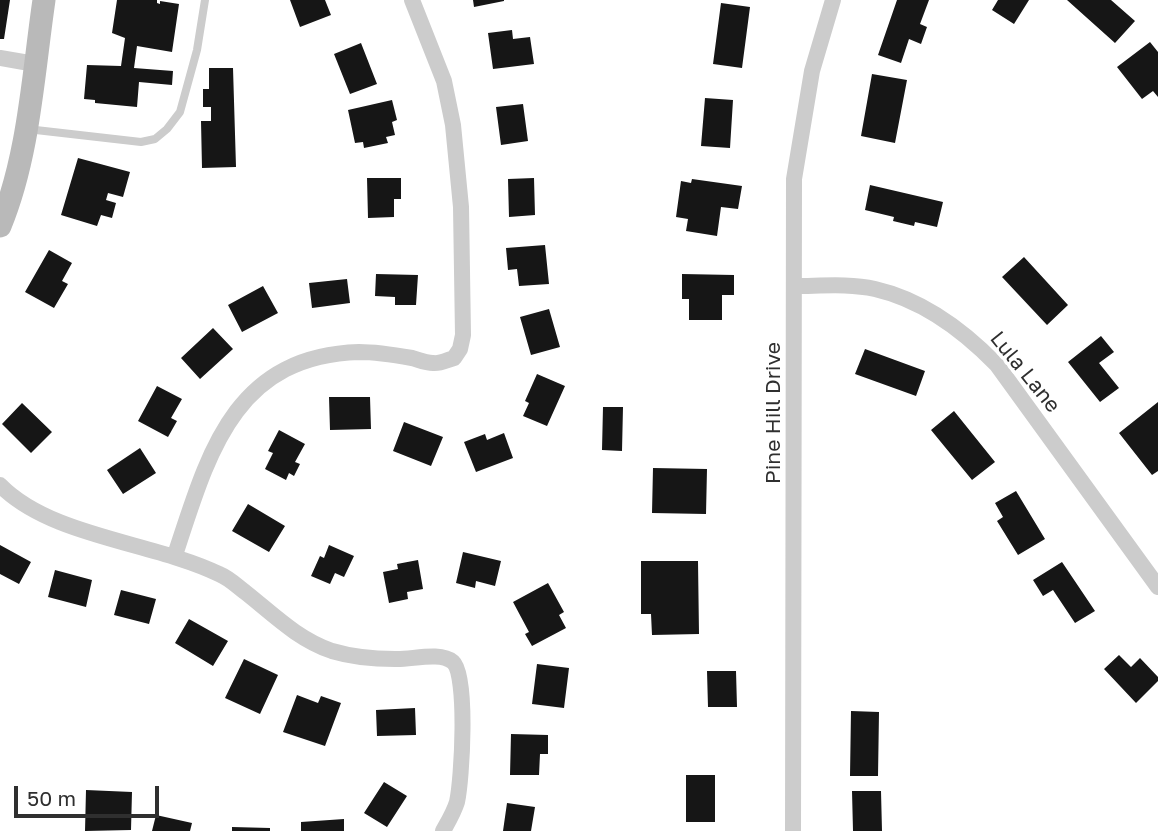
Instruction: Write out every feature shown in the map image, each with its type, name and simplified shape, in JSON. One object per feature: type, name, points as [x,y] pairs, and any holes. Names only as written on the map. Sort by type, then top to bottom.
[{"type":"main road","points":[[0,226],[13,190],[26,129],[44,0]]},
{"type":"street","points":[[176,555],[216,442],[235,411],[269,379],[310,360],[340,353],[373,352],[433,363],[454,358],[460,349],[463,335],[461,207],[453,125],[444,81],[412,0]]},
{"type":"street","name":"Pine Hill Drive","points":[[793,831],[794,180],[812,71],[833,0]]},
{"type":"street","points":[[0,58],[35,64]]},
{"type":"street","name":"Lula Lane","points":[[794,286],[873,288],[905,298],[938,315],[974,341],[997,365],[1158,587]]},
{"type":"street","points":[[0,485],[27,506],[58,521],[176,555],[224,576],[292,631],[333,651],[397,659],[447,658],[454,663],[460,671],[462,688],[460,784],[456,804],[443,831]]},
{"type":"lane","points":[[26,129],[141,142],[155,138],[167,129],[180,112],[197,50],[205,0]]},
{"type":"building","points":[[0,0],[10,0],[4,39],[0,39]]},
{"type":"building","points":[[117,0],[157,0],[160,4],[160,1],[179,4],[172,52],[137,46],[134,68],[173,71],[172,85],[139,82],[137,107],[95,103],[95,100],[84,99],[87,65],[121,66],[125,38],[112,33]]},
{"type":"building","points":[[290,0],[325,0],[331,15],[300,27]]},
{"type":"building","points":[[473,0],[504,0],[504,1],[474,7]]},
{"type":"building","points":[[897,0],[929,0],[920,24],[927,27],[921,44],[909,39],[901,63],[878,55]]},
{"type":"building","points":[[998,0],[1029,0],[1014,24],[992,10]]},
{"type":"building","points":[[1067,0],[1111,0],[1135,21],[1115,43]]},
{"type":"building","points":[[721,3],[750,7],[742,68],[713,64]]},
{"type":"building","points":[[512,30],[513,39],[530,37],[534,64],[493,69],[488,33]]},
{"type":"building","points":[[1150,42],[1158,52],[1158,97],[1153,91],[1142,99],[1117,67]]},
{"type":"building","points":[[361,43],[377,84],[350,94],[334,54]]},
{"type":"building","points":[[209,68],[233,68],[236,167],[202,168],[201,121],[211,121],[211,107],[203,107],[203,89],[209,89]]},
{"type":"building","points":[[872,74],[907,80],[895,143],[861,136]]},
{"type":"building","points":[[705,98],[733,100],[730,148],[701,146]]},
{"type":"building","points":[[392,100],[397,120],[392,122],[395,135],[386,137],[388,143],[364,148],[363,142],[355,143],[348,110]]},
{"type":"building","points":[[523,104],[528,141],[501,145],[496,107]]},
{"type":"building","points":[[78,158],[130,172],[123,197],[108,193],[106,200],[116,203],[112,218],[101,215],[97,226],[61,215]]},
{"type":"building","points":[[367,178],[401,178],[401,199],[394,199],[394,217],[368,218]]},
{"type":"building","points":[[534,178],[535,215],[509,217],[508,179]]},
{"type":"building","points":[[692,179],[742,186],[738,209],[721,207],[717,236],[686,231],[688,219],[676,217],[681,181],[691,183]]},
{"type":"building","points":[[870,185],[943,202],[937,227],[915,222],[914,226],[893,221],[894,217],[865,210]]},
{"type":"building","points":[[545,245],[549,284],[519,286],[517,269],[508,270],[506,248]]},
{"type":"building","points":[[49,250],[72,263],[62,281],[68,284],[54,308],[25,292]]},
{"type":"building","points":[[1024,257],[1068,305],[1047,325],[1002,277]]},
{"type":"building","points":[[376,274],[418,275],[416,305],[395,305],[395,297],[375,296]]},
{"type":"building","points":[[682,274],[734,275],[734,295],[722,295],[722,320],[689,320],[689,299],[682,299]]},
{"type":"building","points":[[347,279],[350,303],[312,308],[309,283]]},
{"type":"building","points":[[263,286],[278,313],[242,332],[228,305]]},
{"type":"building","points":[[549,309],[560,347],[531,355],[520,317]]},
{"type":"building","points":[[213,328],[233,349],[200,379],[181,358]]},
{"type":"building","points":[[1101,336],[1114,352],[1099,363],[1119,388],[1100,402],[1068,362]]},
{"type":"building","points":[[865,349],[925,371],[916,396],[855,374]]},
{"type":"building","points":[[537,374],[565,386],[547,426],[523,416],[529,403],[525,401]]},
{"type":"building","points":[[157,386],[182,399],[171,418],[177,421],[168,437],[138,421]]},
{"type":"building","points":[[329,397],[370,397],[371,429],[330,430]]},
{"type":"building","points":[[1158,402],[1158,471],[1152,475],[1119,433]]},
{"type":"building","points":[[22,403],[52,432],[31,453],[2,424]]},
{"type":"building","points":[[603,407],[623,407],[622,451],[602,450]]},
{"type":"building","points":[[954,411],[995,462],[972,480],[931,430]]},
{"type":"building","points":[[404,422],[443,437],[431,466],[393,451]]},
{"type":"building","points":[[279,430],[305,444],[295,462],[300,464],[294,476],[289,473],[286,480],[265,469],[273,453],[268,451]]},
{"type":"building","points":[[504,433],[513,458],[476,472],[464,442],[485,434],[487,440]]},
{"type":"building","points":[[140,448],[156,473],[123,494],[107,470]]},
{"type":"building","points":[[653,468],[707,469],[706,514],[652,513]]},
{"type":"building","points":[[1016,491],[1045,539],[1018,555],[997,521],[1003,517],[995,503]]},
{"type":"building","points":[[248,504],[285,526],[269,552],[232,531]]},
{"type":"building","points":[[0,545],[31,562],[19,584],[0,574]]},
{"type":"building","points":[[329,545],[354,556],[344,577],[335,573],[330,584],[311,576],[320,556],[324,558]]},
{"type":"building","points":[[463,552],[501,561],[495,586],[476,581],[475,588],[456,583]]},
{"type":"building","points":[[418,560],[423,589],[407,592],[408,599],[389,603],[383,572],[398,569],[397,564]]},
{"type":"building","points":[[641,561],[698,561],[699,634],[652,635],[651,614],[641,614]]},
{"type":"building","points":[[1062,562],[1095,611],[1075,623],[1053,590],[1043,596],[1033,580]]},
{"type":"building","points":[[55,570],[92,580],[86,607],[48,597]]},
{"type":"building","points":[[548,583],[564,612],[559,615],[566,628],[532,646],[525,634],[529,632],[513,602]]},
{"type":"building","points":[[121,590],[156,599],[149,624],[114,615]]},
{"type":"building","points":[[189,619],[228,641],[213,666],[175,643]]},
{"type":"building","points":[[1119,655],[1131,667],[1140,658],[1158,677],[1158,681],[1136,703],[1104,669]]},
{"type":"building","points":[[244,659],[278,675],[260,714],[225,698]]},
{"type":"building","points":[[537,664],[569,668],[564,708],[532,704]]},
{"type":"building","points":[[707,671],[736,671],[737,707],[708,707]]},
{"type":"building","points":[[297,695],[318,703],[321,696],[341,703],[325,746],[283,732]]},
{"type":"building","points":[[415,708],[416,735],[377,736],[376,710]]},
{"type":"building","points":[[851,711],[879,712],[878,776],[850,776]]},
{"type":"building","points":[[511,734],[548,735],[548,754],[540,754],[539,775],[510,775]]},
{"type":"building","points":[[686,775],[715,775],[715,822],[686,822]]},
{"type":"building","points":[[384,782],[407,796],[387,827],[364,813]]},
{"type":"building","points":[[86,790],[132,792],[131,830],[85,831]]},
{"type":"building","points":[[852,791],[881,791],[882,831],[853,831]]},
{"type":"building","points":[[507,803],[535,807],[531,831],[503,831]]},
{"type":"building","points":[[156,815],[192,823],[190,831],[152,831]]},
{"type":"building","points":[[344,819],[344,831],[301,831],[301,822]]},
{"type":"building","points":[[232,827],[270,828],[270,831],[232,831]]}]
